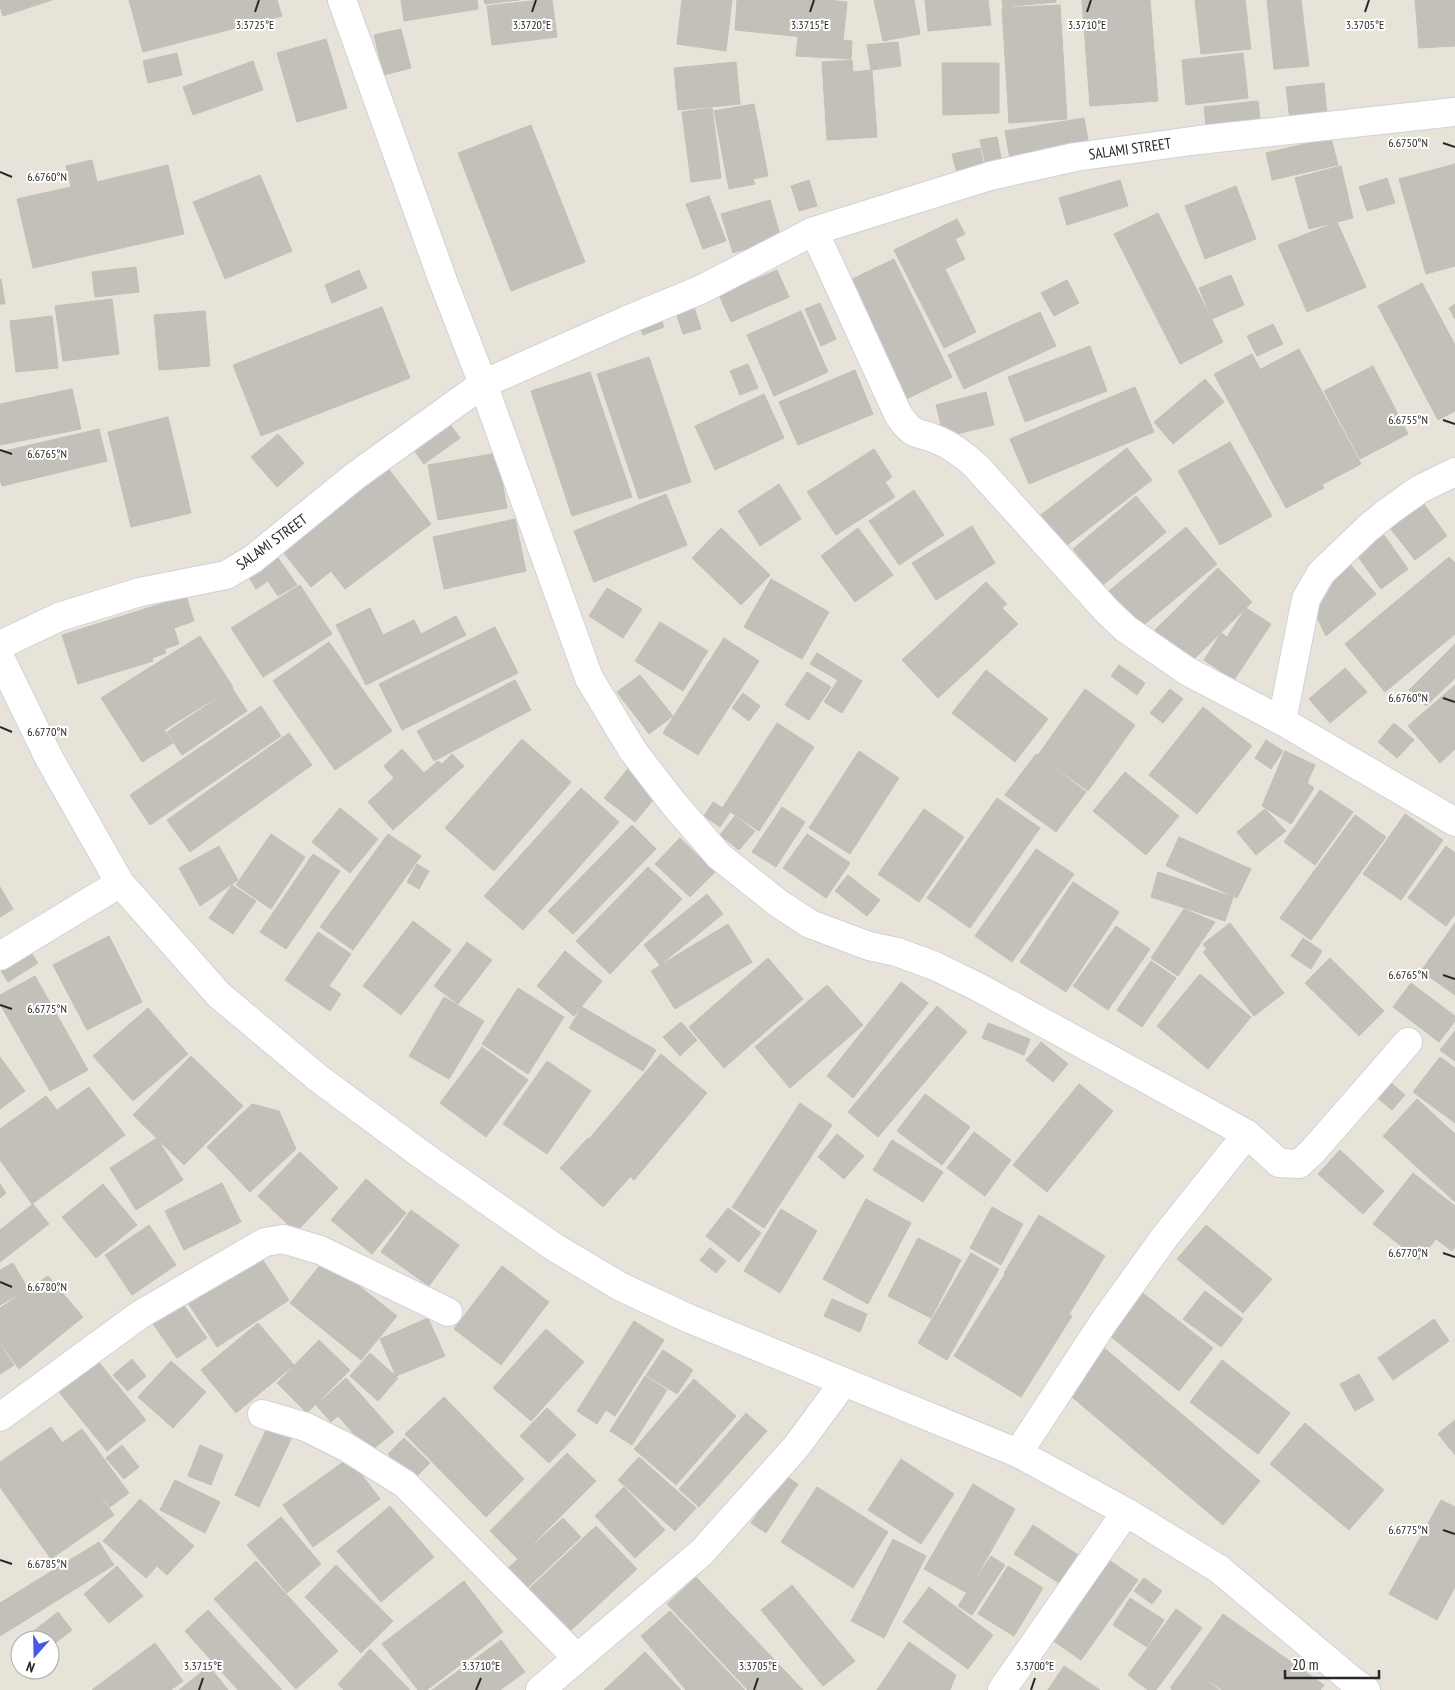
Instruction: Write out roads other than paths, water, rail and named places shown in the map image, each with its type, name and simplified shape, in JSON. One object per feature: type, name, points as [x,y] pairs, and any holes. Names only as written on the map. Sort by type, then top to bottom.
[{"type":"street","points":[[342,0],[443,281],[483,384],[590,678],[633,751],[674,804],[719,856],[778,903],[810,924],[869,946],[897,952],[935,966],[978,987],[1247,1134],[1279,1163],[1299,1164],[1313,1151],[1408,1042]]},
{"type":"street","name":"SALAMI STREET","points":[[0,645],[68,614],[140,592],[226,575],[253,559],[355,476],[483,384],[700,290],[814,230],[990,176],[1075,157],[1199,140],[1455,112]]},
{"type":"street","points":[[814,230],[898,414],[911,431],[938,439],[956,449],[976,466],[1126,629],[1187,671],[1282,721],[1455,822]]},
{"type":"street","points":[[1282,721],[1306,599],[1321,572],[1389,511],[1420,489],[1455,472]]},
{"type":"street","points":[[0,657],[48,758],[120,883],[219,994],[318,1078],[422,1155],[531,1230],[621,1287],[690,1319],[1018,1453],[1126,1512],[1220,1569],[1357,1688]]},
{"type":"street","points":[[0,956],[120,883]]},
{"type":"street","points":[[1018,1453],[1103,1323],[1164,1238],[1247,1134]]},
{"type":"street","points":[[0,1417],[141,1314],[265,1242],[275,1239],[283,1239],[320,1250],[448,1312]]},
{"type":"street","points":[[540,1690],[702,1552],[796,1447],[844,1382]]},
{"type":"street","points":[[262,1414],[306,1427],[346,1447],[405,1484],[577,1658]]},
{"type":"street","points":[[1002,1690],[1126,1512]]}]
